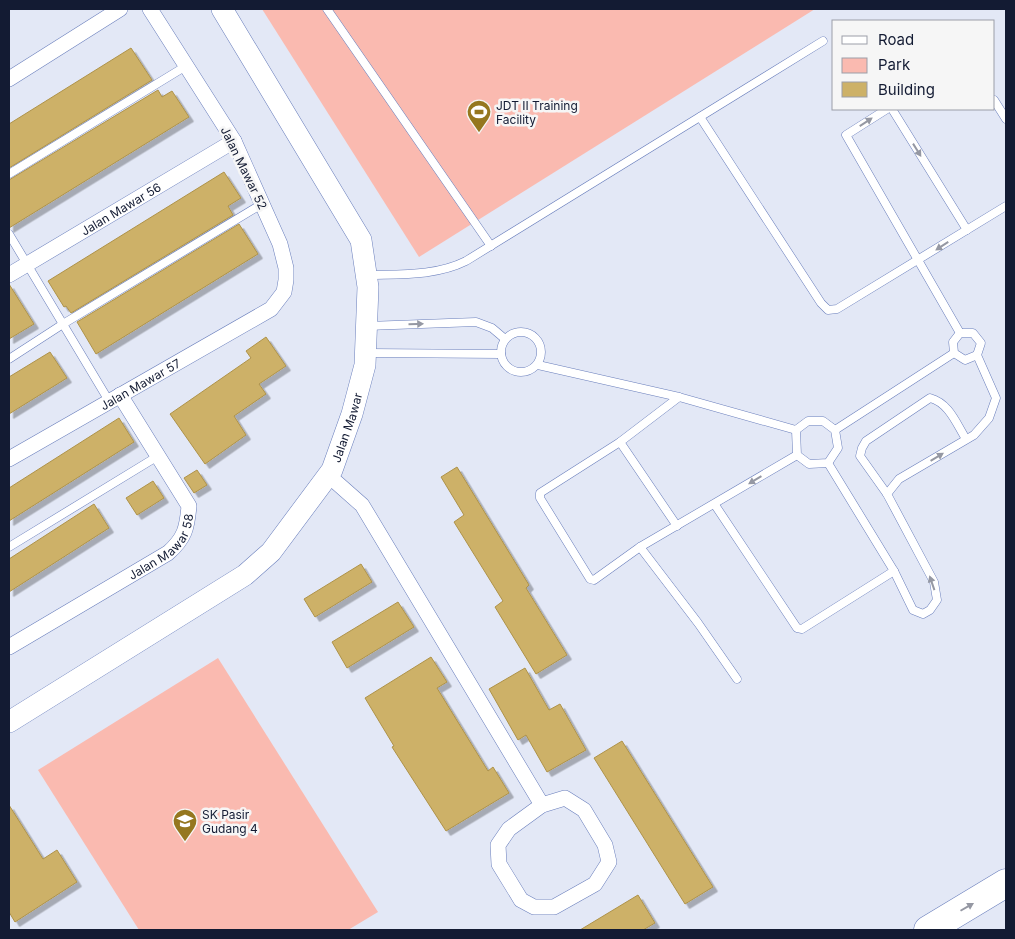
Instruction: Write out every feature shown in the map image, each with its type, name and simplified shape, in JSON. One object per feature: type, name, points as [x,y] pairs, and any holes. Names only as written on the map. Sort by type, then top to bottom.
[{"type":"highway","points":[[928,930],[1006,883]]},
{"type":"street","points":[[9,79],[120,9]]},
{"type":"street","name":"Jalan Mawar 52","points":[[150,9],[234,141],[280,244],[286,268],[286,280],[284,292],[271,309]]},
{"type":"street","name":"Jalan Mawar","points":[[9,722],[246,575],[271,552],[332,470],[352,414],[365,366],[366,353],[368,287],[361,240],[222,9]]},
{"type":"street","name":"Jalan Mawar 56","points":[[9,275],[234,141]]},
{"type":"street","name":"Jalan Mawar 57","points":[[9,459],[271,309]]},
{"type":"street","name":"Jalan Mawar 58","points":[[9,647],[168,553],[178,544],[185,533],[189,506],[158,456],[115,398]]},
{"type":"street","points":[[328,475],[362,505],[542,805]]},
{"type":"street","points":[[565,798],[584,810],[605,845],[609,862],[595,884],[554,907],[534,907],[521,900],[499,864],[498,845],[509,829],[542,805],[565,798]]},
{"type":"lane","points":[[328,9],[491,246]]},
{"type":"lane","points":[[367,275],[412,273],[443,269],[466,261],[823,41]]},
{"type":"lane","points":[[9,174],[186,66]]},
{"type":"lane","points":[[995,102],[1006,119]]},
{"type":"lane","points":[[884,110],[846,135],[960,333]]},
{"type":"lane","points":[[893,110],[967,230]]},
{"type":"lane","points":[[700,117],[821,304],[828,310],[837,309],[1006,206]]},
{"type":"lane","points":[[9,359],[63,324],[262,204]]},
{"type":"lane","points":[[9,234],[63,324],[115,398]]},
{"type":"lane","points":[[367,326],[476,322],[492,328],[505,338]]},
{"type":"lane","points":[[538,365],[542,349],[534,335],[519,331],[505,338],[501,354],[508,368],[524,372],[538,365],[679,397],[796,430]]},
{"type":"lane","points":[[960,333],[953,342],[954,352],[965,360],[978,355]]},
{"type":"lane","points":[[887,494],[899,479],[974,435],[990,418],[996,398],[978,355],[980,343],[973,333],[960,333]]},
{"type":"lane","points":[[835,430],[954,352]]},
{"type":"lane","points":[[366,353],[501,354]]},
{"type":"lane","points":[[679,397],[620,442],[540,493],[540,498],[590,578],[594,580],[640,547],[797,455]]},
{"type":"lane","points":[[828,463],[894,571],[913,610],[923,614],[930,610],[937,600],[934,582],[887,494],[860,456],[866,441],[930,398],[936,399],[946,406],[966,439]]},
{"type":"lane","points":[[796,430],[808,421],[823,421],[835,430],[838,448],[828,463]]},
{"type":"lane","points":[[796,430],[797,455]]},
{"type":"lane","points":[[620,442],[677,526]]},
{"type":"lane","points":[[797,455],[809,464],[828,463]]},
{"type":"lane","points":[[9,547],[158,456]]},
{"type":"lane","points":[[715,504],[797,628],[802,629],[894,571]]},
{"type":"lane","points":[[640,547],[698,623],[737,679]]},
{"type":"green space","name":"JDT II Training Facility","points":[[262,9],[815,9],[419,257]]},
{"type":"green space","name":"SK Pasir Gudang 4","points":[[218,658],[378,912],[348,930],[139,930],[38,770]]},
{"type":"building","points":[[131,48],[152,80],[9,168],[9,124]]},
{"type":"building","points":[[158,90],[162,97],[172,91],[189,117],[9,228],[9,180]]},
{"type":"building","points":[[224,172],[241,198],[228,206],[233,215],[71,313],[66,306],[64,307],[48,281]]},
{"type":"building","points":[[239,224],[258,254],[96,354],[77,322]]},
{"type":"building","points":[[9,284],[34,324],[9,339]]},
{"type":"building","points":[[266,337],[286,366],[259,384],[266,394],[234,416],[246,435],[205,464],[170,414],[251,358],[246,351]]},
{"type":"building","points":[[50,352],[67,378],[9,414],[9,377]]},
{"type":"building","points":[[119,418],[134,442],[9,521],[9,488]]},
{"type":"building","points":[[457,467],[529,585],[526,588],[567,655],[536,674],[495,607],[503,601],[454,522],[464,515],[441,477]]},
{"type":"building","points":[[197,470],[207,485],[194,493],[184,478]]},
{"type":"building","points":[[153,481],[164,498],[137,515],[126,498]]},
{"type":"building","points":[[94,504],[109,528],[9,592],[9,559]]},
{"type":"building","points":[[361,564],[372,582],[315,617],[304,599]]},
{"type":"building","points":[[398,602],[414,627],[347,668],[332,642]]},
{"type":"building","points":[[431,657],[447,682],[437,688],[488,771],[493,767],[509,793],[446,831],[392,747],[394,746],[365,698]]},
{"type":"building","points":[[525,668],[549,710],[560,704],[586,750],[547,772],[526,735],[518,740],[489,689]]},
{"type":"building","points":[[622,741],[713,887],[685,904],[594,758]]},
{"type":"building","points":[[9,805],[43,859],[57,850],[77,882],[15,922],[9,912]]},
{"type":"building","points":[[638,895],[655,923],[643,930],[580,930]]},
{"type":"place","name":"JDT II Training Facility","points":[[479,133]]},
{"type":"place","name":"SK Pasir Gudang 4","points":[[185,842]]}]
